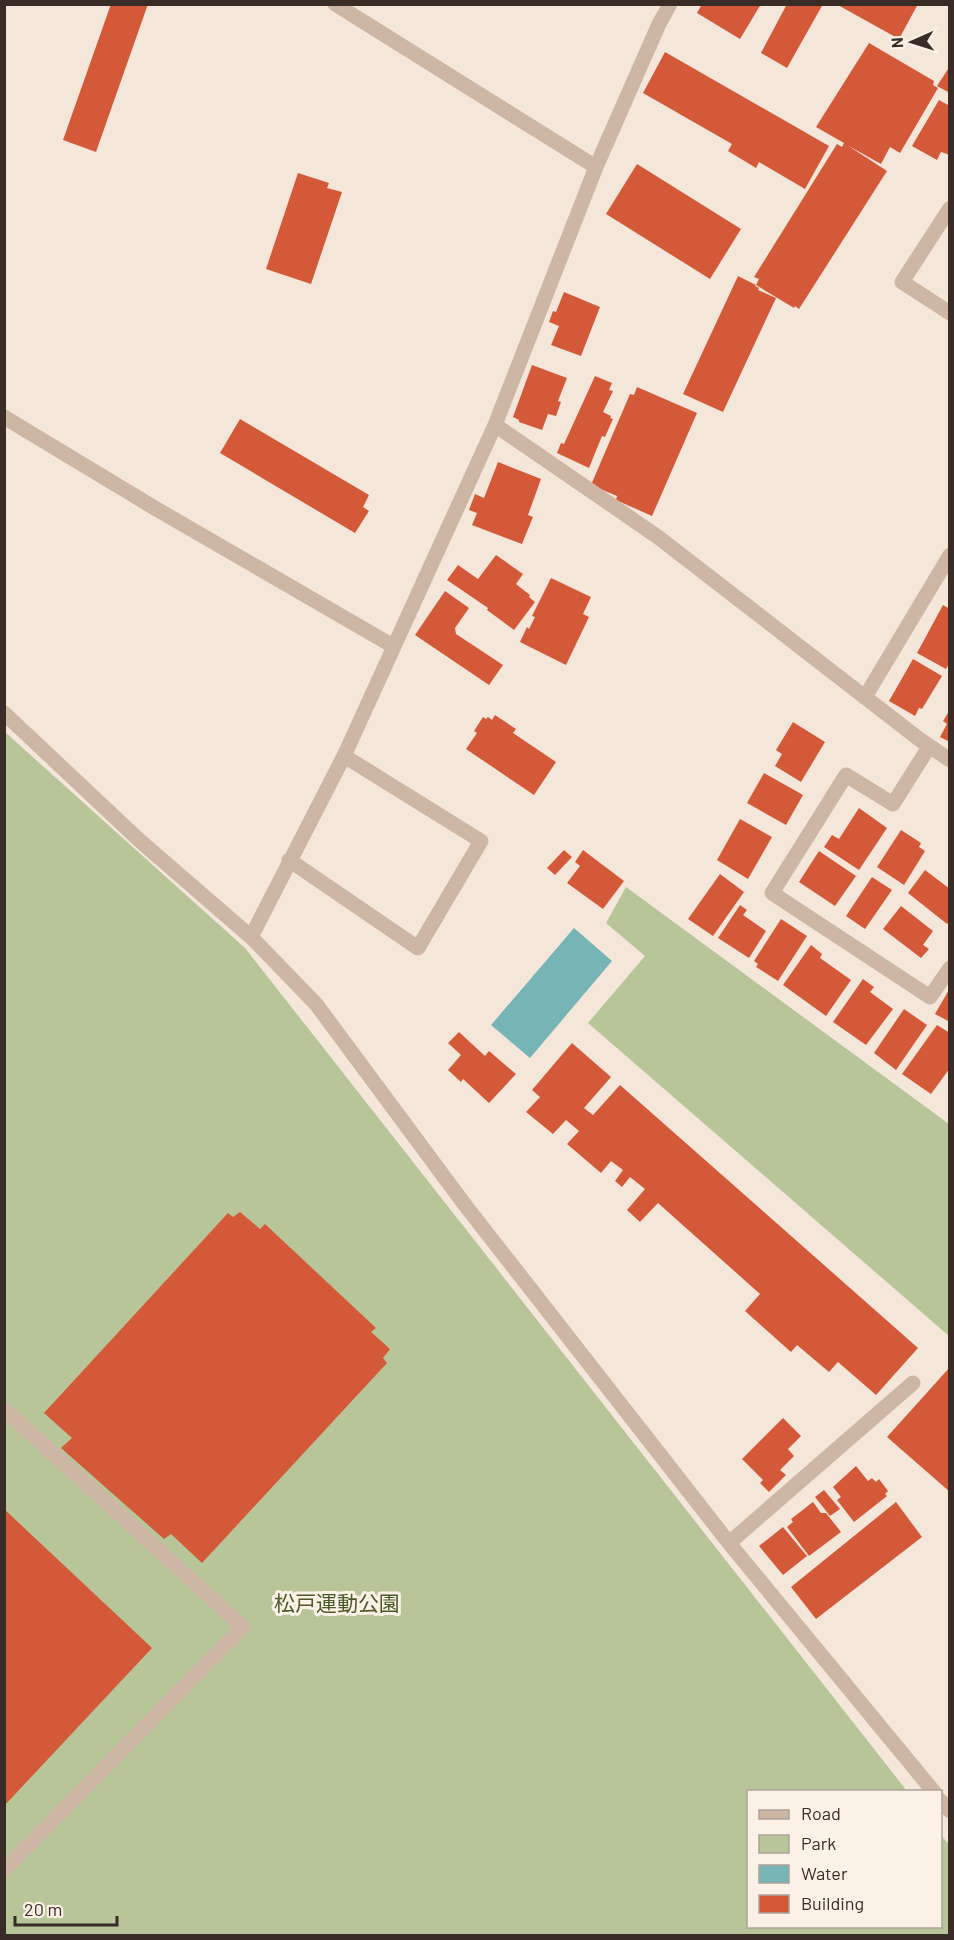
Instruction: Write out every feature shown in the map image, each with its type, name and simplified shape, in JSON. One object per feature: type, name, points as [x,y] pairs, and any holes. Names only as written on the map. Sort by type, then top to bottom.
[{"type":"street","points":[[335,4],[596,167]]},
{"type":"street","points":[[251,937],[344,756],[495,425],[596,167],[670,4]]},
{"type":"street","points":[[950,208],[902,282],[950,313]]},
{"type":"street","points":[[4,417],[153,507],[393,646]]},
{"type":"street","points":[[495,425],[658,537],[929,747],[950,760]]},
{"type":"street","points":[[864,697],[950,555]]},
{"type":"street","points":[[4,713],[139,840],[251,937],[322,1011],[465,1205],[729,1543],[933,1790]]},
{"type":"street","points":[[929,747],[893,804],[846,775],[772,893],[930,997],[950,968]]},
{"type":"street","points":[[289,860],[418,948],[481,841],[344,756]]},
{"type":"street","points":[[729,1543],[914,1383]]},
{"type":"street","points":[[4,1409],[243,1627],[4,1870]]},
{"type":"green space","name":"松戸運動公園","points":[[5,732],[245,948],[906,1790],[747,1790],[747,1928],[942,1928],[942,1836],[950,1846],[949,1935],[5,1935]]},
{"type":"green space","points":[[626,887],[949,1124],[949,1336],[588,1023],[645,956],[606,923]]},
{"type":"water","points":[[574,928],[612,961],[530,1058],[491,1025]]},
{"type":"building","points":[[111,4],[148,4],[96,152],[63,140]]},
{"type":"building","points":[[702,4],[761,4],[740,39],[697,13]]},
{"type":"building","points":[[787,4],[823,4],[787,68],[761,53]]},
{"type":"building","points":[[836,4],[918,4],[899,39]]},
{"type":"building","points":[[869,43],[934,81],[933,85],[938,88],[900,153],[890,147],[881,164],[847,145],[887,171],[799,309],[795,306],[794,308],[756,285],[759,279],[754,277],[837,144],[842,147],[844,143],[816,127]]},
{"type":"building","points":[[665,52],[829,146],[805,189],[759,162],[756,168],[728,151],[732,144],[643,93]]},
{"type":"building","points":[[950,66],[950,93],[937,86]]},
{"type":"building","points":[[939,100],[950,106],[950,155],[941,152],[937,160],[912,146]]},
{"type":"building","points":[[637,164],[741,229],[710,279],[606,214]]},
{"type":"building","points":[[298,173],[329,183],[327,188],[342,192],[311,284],[266,269]]},
{"type":"building","points":[[738,276],[756,285],[758,290],[776,298],[723,412],[683,394]]},
{"type":"building","points":[[564,292],[600,307],[581,356],[551,345],[559,326],[549,322]]},
{"type":"building","points":[[532,365],[567,378],[558,401],[561,402],[556,416],[548,414],[542,430],[519,422],[513,417]]},
{"type":"building","points":[[595,376],[612,383],[609,390],[613,391],[603,412],[613,419],[605,437],[602,436],[589,468],[557,453],[561,443],[564,444]]},
{"type":"building","points":[[637,387],[697,413],[652,516],[616,500],[617,496],[591,485],[630,394],[634,395]]},
{"type":"building","points":[[240,419],[369,495],[363,507],[369,511],[355,533],[220,453]]},
{"type":"building","points":[[498,462],[541,479],[528,515],[533,517],[522,544],[472,525],[477,513],[469,510],[475,494],[484,498]]},
{"type":"building","points":[[496,555],[523,574],[516,584],[535,602],[514,630],[487,610],[488,608],[447,580],[458,565],[478,579]]},
{"type":"building","points":[[551,578],[591,597],[583,614],[589,617],[566,665],[520,642],[535,617],[532,616]]},
{"type":"building","points":[[445,591],[469,608],[455,628],[456,634],[503,665],[489,685],[415,635]]},
{"type":"building","points":[[943,605],[950,609],[950,662],[946,669],[917,653]]},
{"type":"building","points":[[913,659],[942,676],[922,709],[919,708],[915,716],[889,701]]},
{"type":"building","points":[[950,710],[950,742],[940,737],[947,724],[943,721]]},
{"type":"building","points":[[495,715],[516,729],[513,733],[556,762],[534,795],[466,749],[477,733],[474,731],[483,717],[492,720]]},
{"type":"building","points":[[793,722],[825,742],[801,782],[775,766],[782,754],[776,750]]},
{"type":"building","points":[[764,773],[803,795],[786,825],[747,803]]},
{"type":"building","points":[[859,808],[887,828],[859,870],[824,847],[832,835],[839,839]]},
{"type":"building","points":[[740,819],[772,837],[748,879],[717,860]]},
{"type":"building","points":[[901,830],[921,843],[919,847],[925,851],[904,885],[877,867]]},
{"type":"building","points":[[564,850],[572,857],[555,875],[547,868]]},
{"type":"building","points":[[583,850],[624,881],[603,909],[567,883],[580,866],[575,862]]},
{"type":"building","points":[[819,851],[856,876],[835,906],[799,882]]},
{"type":"building","points":[[925,870],[950,889],[950,920],[947,924],[908,893]]},
{"type":"building","points":[[720,874],[744,892],[713,936],[688,919]]},
{"type":"building","points":[[872,877],[892,890],[865,929],[846,916]]},
{"type":"building","points":[[740,905],[747,910],[743,915],[766,931],[749,958],[718,938]]},
{"type":"building","points":[[901,906],[933,931],[923,945],[929,949],[921,958],[883,929]]},
{"type":"building","points":[[781,919],[807,936],[778,981],[756,967],[758,964],[754,961]]},
{"type":"building","points":[[811,945],[822,954],[820,958],[851,980],[826,1016],[783,985]]},
{"type":"building","points":[[863,979],[874,987],[870,992],[893,1009],[866,1045],[833,1022]]},
{"type":"building","points":[[950,988],[950,1022],[935,1014]]},
{"type":"building","points":[[904,1009],[927,1025],[896,1070],[874,1053]]},
{"type":"building","points":[[937,1025],[950,1033],[950,1068],[931,1094],[902,1074]]},
{"type":"building","points":[[459,1032],[485,1056],[489,1051],[516,1074],[489,1103],[463,1079],[461,1082],[448,1070],[461,1055],[448,1043]]},
{"type":"building","points":[[572,1043],[611,1077],[584,1108],[593,1115],[620,1085],[918,1348],[876,1395],[838,1362],[829,1372],[797,1345],[791,1352],[745,1311],[760,1294],[658,1203],[640,1222],[627,1210],[645,1189],[630,1177],[622,1187],[615,1181],[623,1170],[611,1161],[601,1173],[567,1144],[579,1131],[566,1120],[553,1134],[526,1112],[540,1097],[532,1090]]},
{"type":"building","points":[[240,1212],[260,1229],[265,1224],[376,1328],[371,1332],[390,1349],[383,1358],[387,1363],[202,1563],[171,1534],[164,1539],[61,1448],[72,1438],[44,1413],[228,1213],[233,1217]]},
{"type":"building","points":[[950,1367],[950,1492],[887,1437]]},
{"type":"building","points":[[783,1418],[801,1436],[788,1449],[794,1456],[780,1470],[786,1475],[769,1492],[760,1483],[763,1480],[742,1459]]},
{"type":"building","points":[[856,1466],[868,1481],[872,1478],[876,1482],[879,1479],[888,1491],[885,1494],[887,1496],[854,1522],[837,1500],[841,1497],[833,1487]]},
{"type":"building","points":[[824,1490],[840,1509],[830,1516],[815,1497]]},
{"type":"building","points":[[813,1502],[821,1513],[826,1513],[841,1532],[809,1556],[787,1527],[793,1522],[791,1519]]},
{"type":"building","points":[[896,1502],[922,1537],[816,1619],[791,1587]]},
{"type":"building","points":[[4,1509],[152,1648],[4,1806]]},
{"type":"building","points":[[783,1527],[807,1556],[783,1575],[759,1546]]}]
